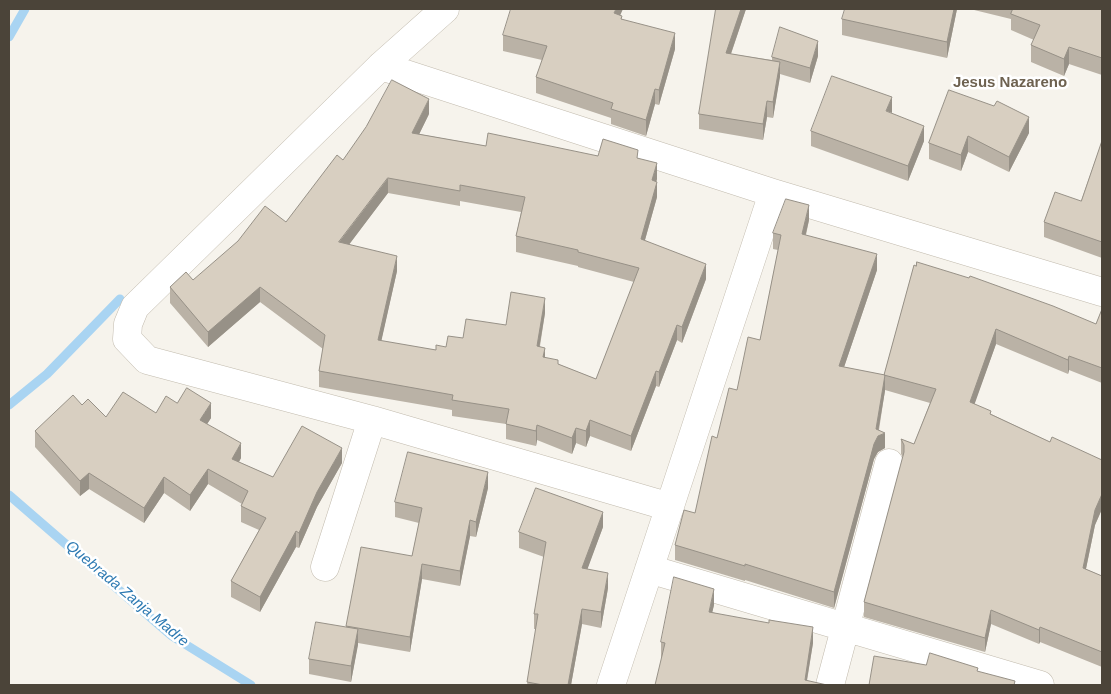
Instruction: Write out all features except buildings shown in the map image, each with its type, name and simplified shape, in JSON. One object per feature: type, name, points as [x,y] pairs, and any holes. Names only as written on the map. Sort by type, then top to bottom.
[{"type":"street","points":[[445,9],[381,66],[135,307],[128,324],[126,339],[148,360],[372,420],[670,507]]},
{"type":"street","points":[[381,66],[773,193],[1102,292]]},
{"type":"street","points":[[611,685],[773,193]]},
{"type":"street","points":[[325,567],[372,420]]},
{"type":"street","points":[[830,685],[889,463]]},
{"type":"street","points":[[649,569],[1040,685]]},
{"type":"waterway","points":[[9,37],[25,9]]},
{"type":"waterway","points":[[9,405],[47,374],[120,299]]},
{"type":"waterway","name":"Quebrada Zanja Madre","points":[[9,495],[172,636],[251,685]]},
{"type":"district","name":"Jesus Nazareno","points":[[1010,83]]}]
